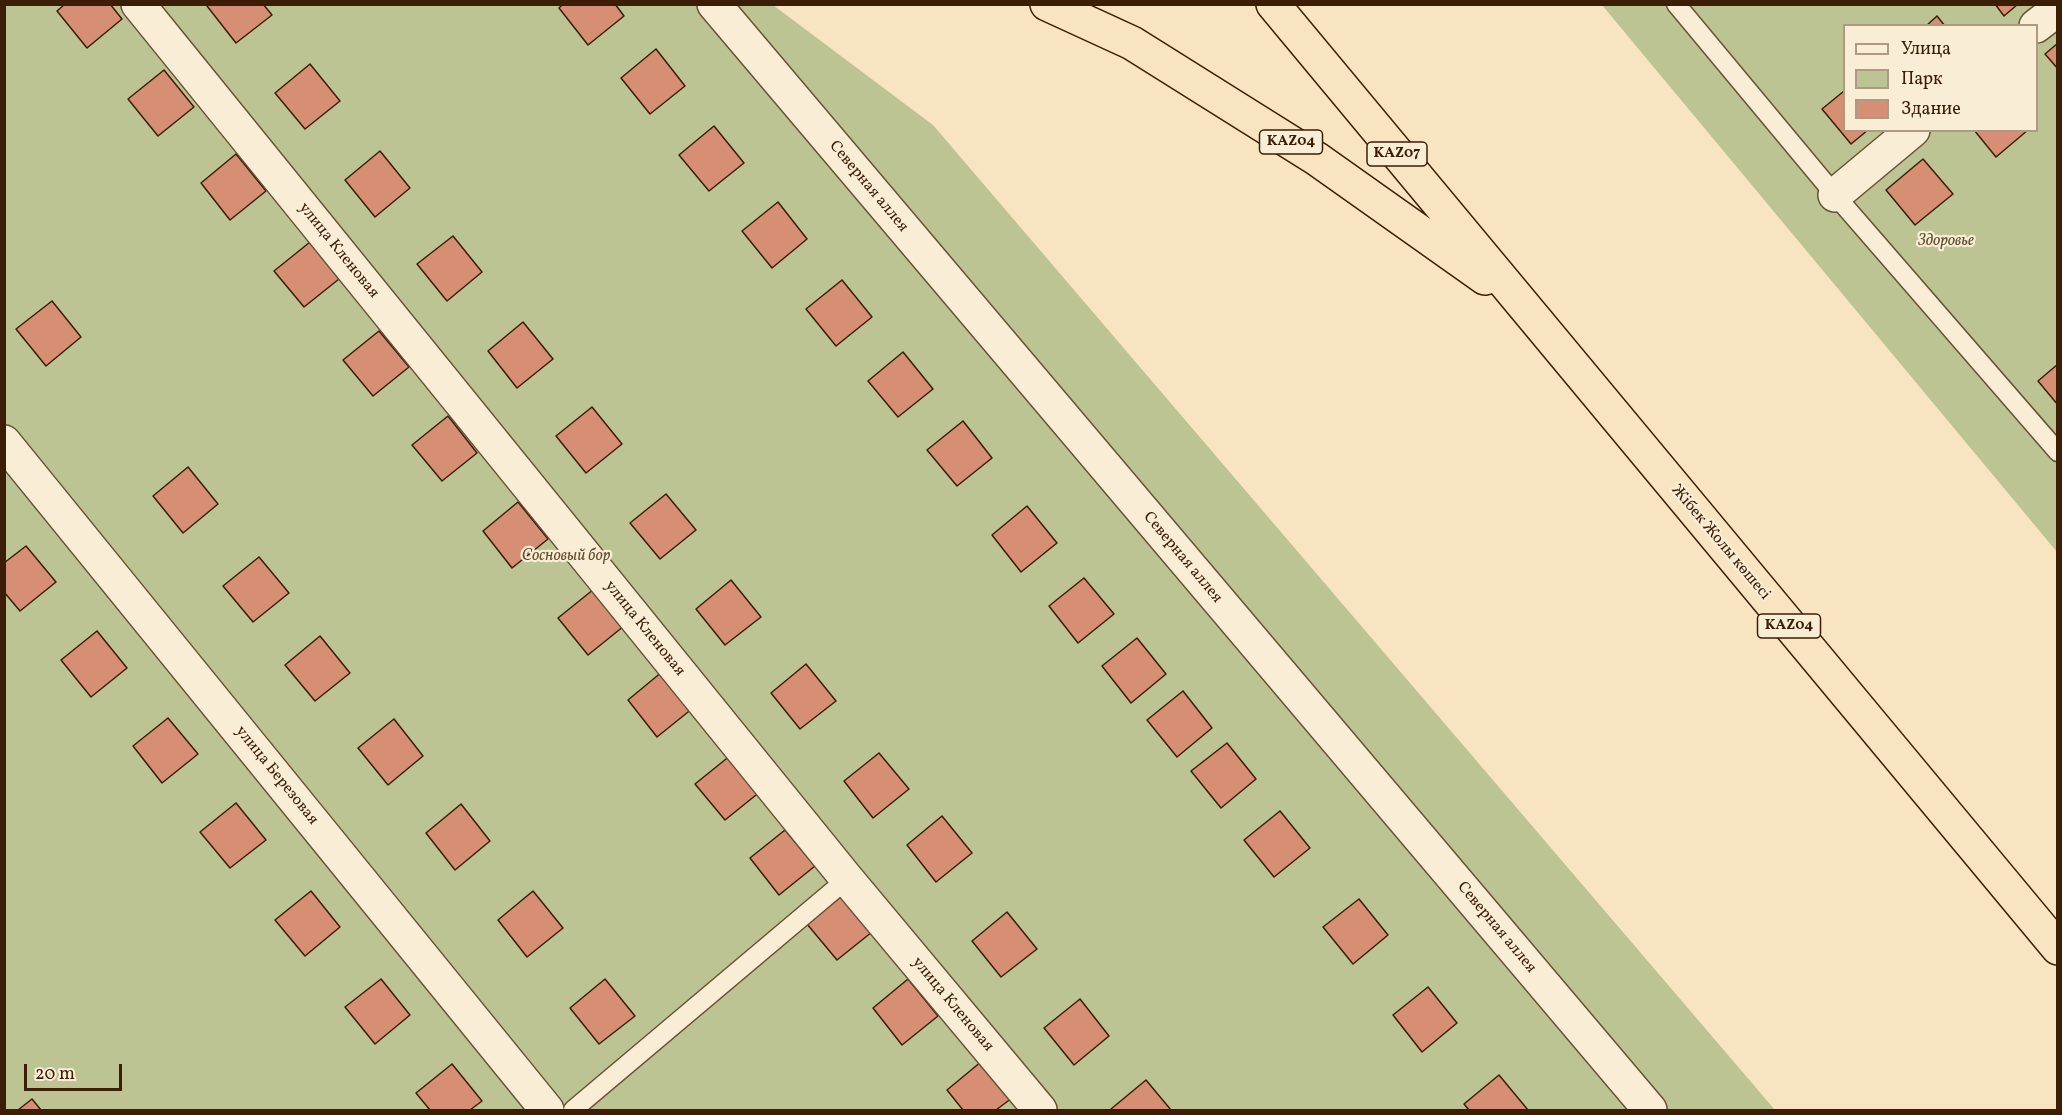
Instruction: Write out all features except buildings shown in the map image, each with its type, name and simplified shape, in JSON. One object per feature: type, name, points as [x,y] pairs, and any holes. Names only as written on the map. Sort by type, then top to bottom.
[{"type":"highway","name":"KАZ04","points":[[1047,4],[1132,43],[1317,159],[1520,303]]},
{"type":"highway","name":"KAZ07","points":[[1273,4],[1520,303]]},
{"type":"highway","name":"Жібек Жолы көшесі","points":[[1520,303],[2058,948]]},
{"type":"street","name":"улица Кленовая","points":[[138,4],[847,879],[1040,1110]]},
{"type":"street","name":"Северная аллея","points":[[714,4],[1650,1110]]},
{"type":"street","points":[[2038,25],[2058,9]]},
{"type":"street","points":[[1835,195],[1911,132]]},
{"type":"street","name":"улица Березовая","points":[[4,441],[547,1110]]},
{"type":"lane","points":[[1676,4],[1835,195],[2058,452]]},
{"type":"lane","points":[[573,1110],[847,879]]},
{"type":"green space","name":"Сосновый бор","points":[[5,4],[773,5],[933,125],[1775,1110],[5,1110]]},
{"type":"green space","name":"Здоровье","points":[[1602,5],[2057,5],[2057,552]]}]
